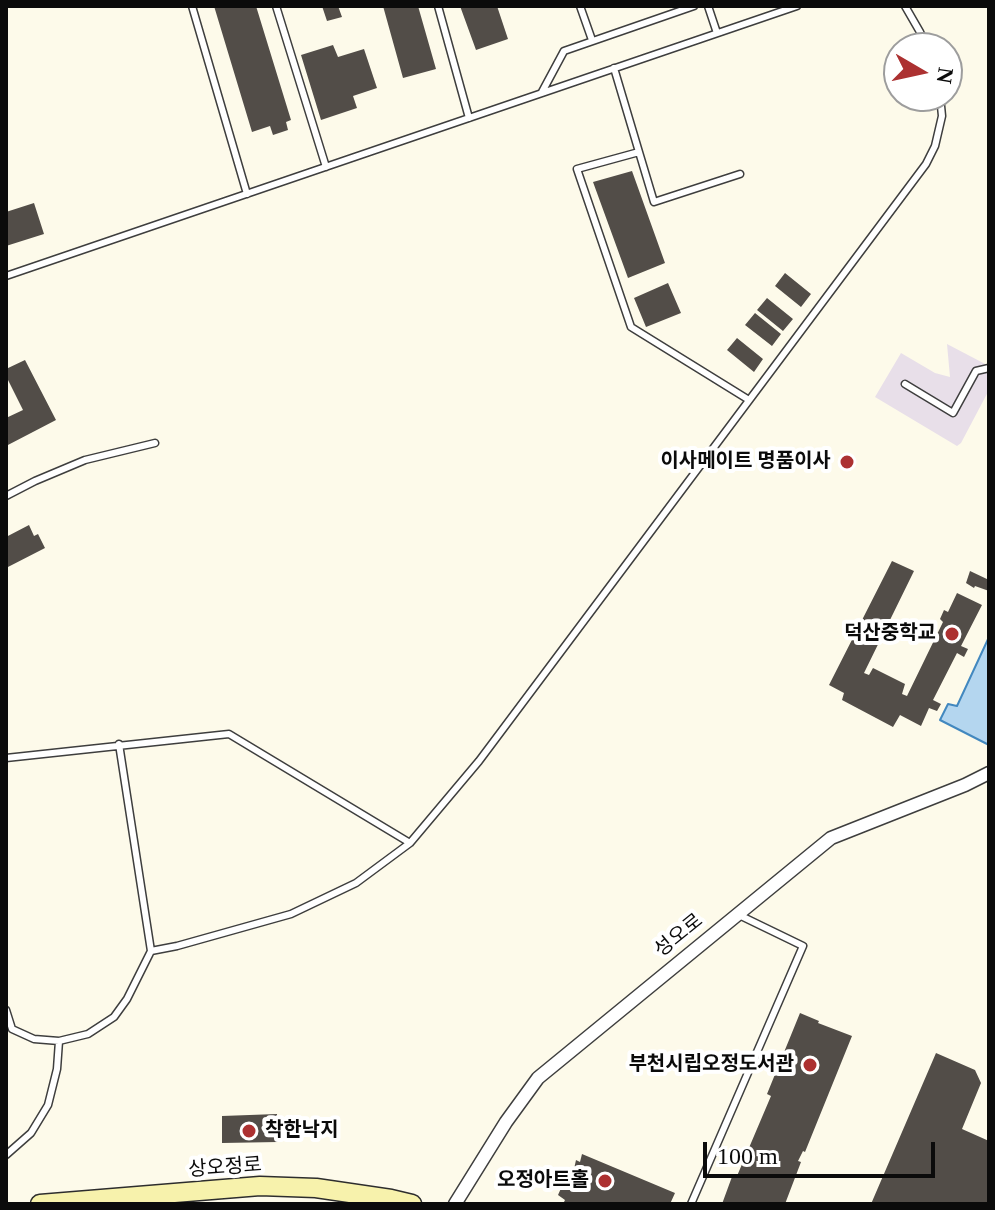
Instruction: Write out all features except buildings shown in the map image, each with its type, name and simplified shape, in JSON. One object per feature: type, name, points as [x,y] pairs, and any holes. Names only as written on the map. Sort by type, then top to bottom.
[{"type":"street","name":"성오로","points":[[455,1204],[506,1122],[538,1078],[831,838],[989,773]]},
{"type":"street","name":"상오정로","points":[[40,1204],[260,1186],[316,1188],[412,1204]]},
{"type":"lane","points":[[192,6],[247,194]]},
{"type":"lane","points":[[276,6],[326,167]]},
{"type":"lane","points":[[438,6],[469,118]]},
{"type":"lane","points":[[580,6],[592,40]]},
{"type":"lane","points":[[541,93],[564,51],[694,6]]},
{"type":"lane","points":[[708,6],[717,33]]},
{"type":"lane","points":[[6,276],[797,6]]},
{"type":"lane","points":[[905,6],[920,32]]},
{"type":"lane","points":[[614,68],[654,202],[740,174]]},
{"type":"lane","points":[[151,951],[291,914],[356,883],[410,843],[479,761],[926,164],[935,146],[942,112]]},
{"type":"lane","points":[[639,152],[577,169],[631,327],[749,400]]},
{"type":"lane","points":[[905,384],[953,413],[976,371],[989,368]]},
{"type":"lane","points":[[6,496],[85,460],[155,443]]},
{"type":"lane","points":[[6,758],[229,734],[410,843]]},
{"type":"lane","points":[[6,1010],[12,1029],[34,1039],[59,1041],[88,1034],[114,1017],[127,999],[151,951],[119,744]]},
{"type":"lane","points":[[691,1204],[803,946],[737,915]]},
{"type":"lane","points":[[6,1155],[31,1133],[48,1105],[57,1069],[59,1041]]},
{"type":"shaded area","points":[[947,344],[989,366],[989,390],[957,446],[875,397],[901,353],[935,373],[950,377]]},
{"type":"water","points":[[989,637],[989,745],[940,720],[948,704],[957,706]]},
{"type":"place","name":"이사메이트 명품이사","points":[[847,462]]},
{"type":"place","name":"덕산중학교","points":[[952,634]]},
{"type":"place","name":"부천시립오정도서관","points":[[810,1065]]},
{"type":"place","name":"착한낙지","points":[[249,1131]]},
{"type":"place","name":"오정아트홀","points":[[605,1181]]}]
